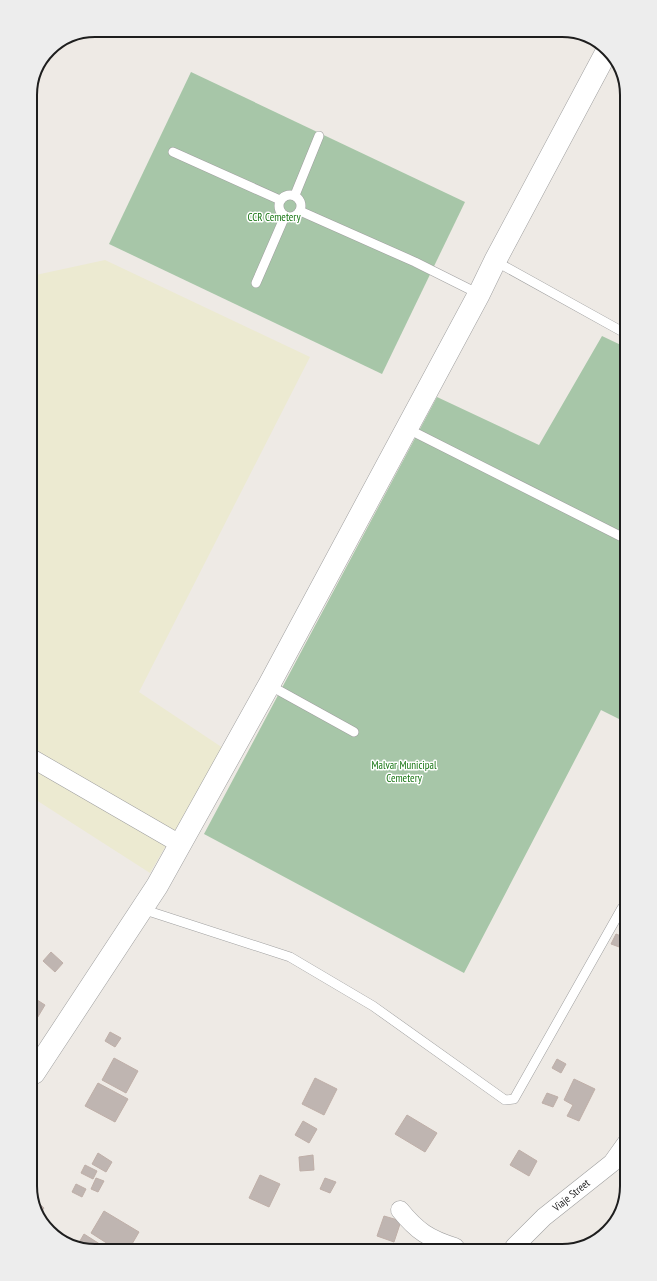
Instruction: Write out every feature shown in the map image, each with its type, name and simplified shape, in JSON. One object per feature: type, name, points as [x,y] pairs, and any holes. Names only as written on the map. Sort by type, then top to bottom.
[{"type":"street","points":[[37,1067],[157,886],[269,685],[479,294],[604,55]]},
{"type":"street","points":[[37,761],[180,844]]},
{"type":"street","name":"Viaje Street","points":[[517,1244],[544,1217],[612,1162],[620,1151]]},
{"type":"street","points":[[400,1210],[421,1232],[443,1244]]},
{"type":"lane","points":[[295,195],[319,136]]},
{"type":"lane","points":[[173,152],[280,200]]},
{"type":"lane","points":[[289,194],[295,195],[300,199],[302,205],[296,216],[291,218],[280,212],[278,207],[280,200],[284,196],[289,194]]},
{"type":"lane","points":[[300,211],[414,262],[479,294]]},
{"type":"lane","points":[[256,283],[285,216]]},
{"type":"lane","points":[[495,261],[620,330]]},
{"type":"lane","points":[[406,428],[620,536]]},
{"type":"lane","points":[[269,685],[354,732]]},
{"type":"lane","points":[[142,909],[290,957],[374,1006],[505,1100],[514,1099],[620,912]]},
{"type":"shaded area","points":[[105,260],[310,357],[139,692],[223,748],[150,873],[37,801],[37,275]]},
{"type":"green space","name":"CCR Cemetery","points":[[191,72],[465,202],[382,374],[109,244]]},
{"type":"green space","name":"Malvar Municipal Cemetery","points":[[602,336],[620,345],[620,720],[601,710],[464,973],[204,834],[437,397],[539,445]]},
{"type":"building","points":[[616,934],[620,936],[620,947],[611,944]]},
{"type":"building","points":[[51,952],[63,963],[55,972],[43,961]]},
{"type":"building","points":[[37,1000],[45,1005],[37,1018]]},
{"type":"building","points":[[110,1032],[121,1038],[115,1047],[105,1041]]},
{"type":"building","points":[[114,1058],[138,1071],[126,1093],[102,1080]]},
{"type":"building","points":[[557,1059],[566,1064],[561,1073],[552,1068]]},
{"type":"building","points":[[315,1078],[337,1089],[324,1115],[302,1104]]},
{"type":"building","points":[[574,1079],[595,1089],[579,1121],[567,1116],[573,1105],[564,1100]]},
{"type":"building","points":[[98,1083],[128,1099],[115,1122],[85,1106]]},
{"type":"building","points":[[547,1093],[558,1097],[553,1107],[542,1103]]},
{"type":"building","points":[[407,1115],[437,1133],[425,1152],[395,1134]]},
{"type":"building","points":[[303,1121],[317,1129],[309,1143],[295,1135]]},
{"type":"building","points":[[519,1150],[537,1161],[529,1176],[510,1165]]},
{"type":"building","points":[[98,1153],[112,1162],[106,1172],[92,1164]]},
{"type":"building","points":[[313,1155],[314,1170],[300,1171],[299,1157]]},
{"type":"building","points":[[85,1165],[97,1171],[93,1179],[81,1173]]},
{"type":"building","points":[[260,1175],[280,1184],[269,1207],[249,1198]]},
{"type":"building","points":[[96,1178],[104,1181],[98,1192],[91,1189]]},
{"type":"building","points":[[325,1178],[336,1182],[330,1193],[320,1189]]},
{"type":"building","points":[[76,1184],[86,1189],[82,1197],[72,1192]]},
{"type":"building","points":[[104,1211],[139,1232],[132,1244],[108,1244],[91,1233]]},
{"type":"building","points":[[384,1216],[401,1221],[394,1242],[377,1236]]},
{"type":"building","points":[[84,1234],[100,1244],[91,1244],[80,1242]]}]
